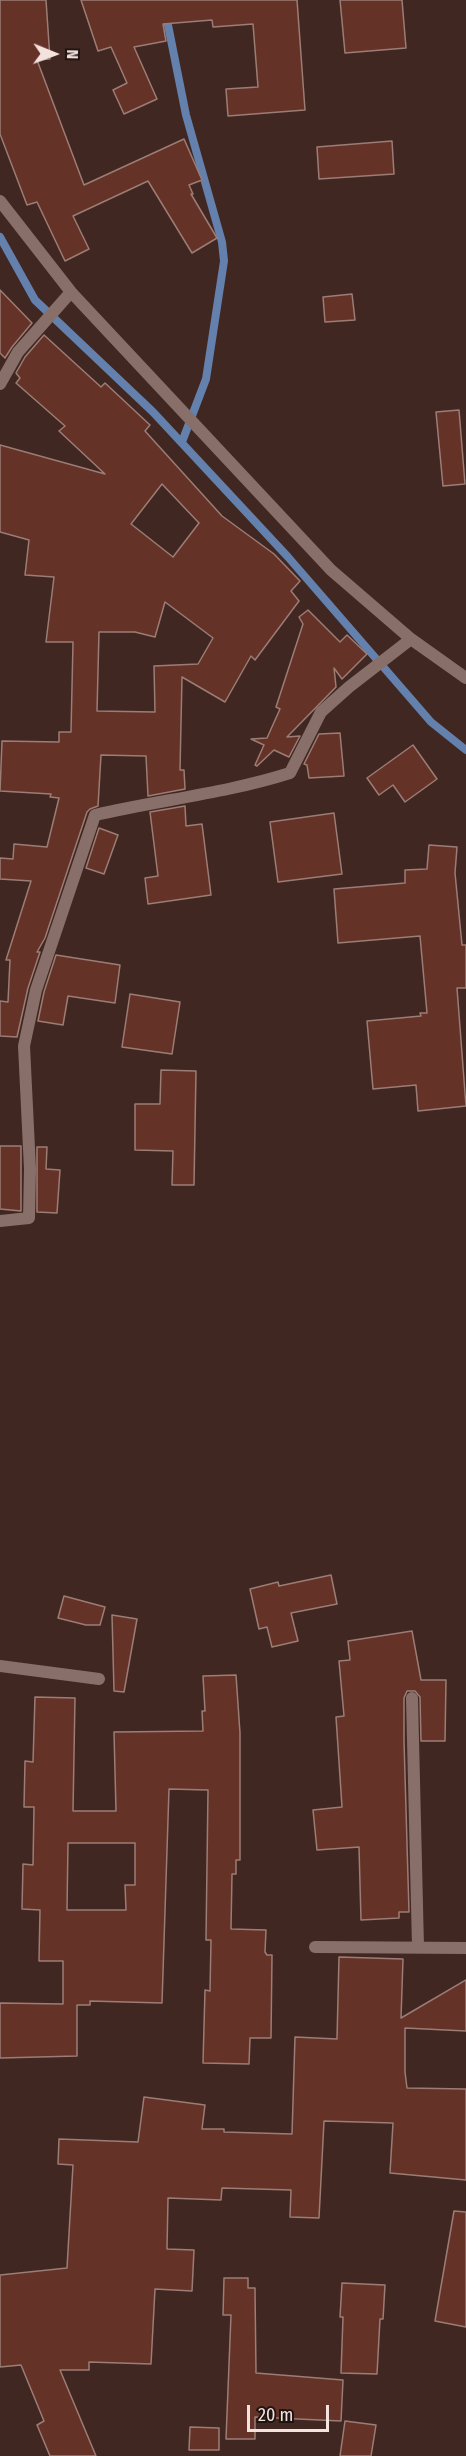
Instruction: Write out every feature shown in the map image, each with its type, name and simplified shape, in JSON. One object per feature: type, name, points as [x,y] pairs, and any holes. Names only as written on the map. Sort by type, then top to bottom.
[{"type":"street","points":[[0,201],[71,292],[331,570],[411,639],[466,678]]},
{"type":"street","points":[[0,384],[18,352],[71,292]]},
{"type":"street","points":[[0,1221],[29,1218],[30,1169],[24,1046],[36,990],[95,815],[153,801],[260,782],[290,773],[321,712],[411,639]]},
{"type":"street","points":[[0,1666],[99,1679]]},
{"type":"street","points":[[412,1698],[418,1947]]},
{"type":"street","points":[[315,1947],[466,1948]]},
{"type":"building","points":[[0,0],[46,0],[50,59],[37,60],[84,185],[184,139],[202,180],[189,185],[193,194],[191,194],[217,238],[192,253],[148,181],[73,216],[89,249],[65,261],[37,202],[27,205],[0,134]]},
{"type":"building","points":[[81,0],[297,0],[305,110],[228,116],[226,89],[258,87],[253,24],[213,27],[212,20],[163,24],[166,41],[134,47],[157,99],[124,114],[113,90],[127,83],[111,47],[98,51]]},
{"type":"building","points":[[340,0],[402,0],[406,48],[345,53]]},
{"type":"building","points":[[392,141],[394,174],[319,179],[317,147]]},
{"type":"building","points":[[0,290],[32,323],[5,358],[0,353]]},
{"type":"building","points":[[352,294],[355,320],[325,322],[323,297]]},
{"type":"building","points":[[44,335],[101,387],[105,383],[150,425],[145,431],[222,516],[274,554],[300,581],[291,591],[299,601],[255,660],[251,656],[225,702],[182,677],[180,770],[184,770],[185,789],[148,796],[146,756],[101,755],[98,806],[87,812],[45,938],[37,952],[40,952],[28,988],[17,1037],[0,1036],[0,1001],[8,1002],[10,960],[6,960],[31,881],[0,879],[0,858],[13,859],[14,844],[47,847],[59,798],[50,797],[51,794],[0,791],[2,741],[59,742],[59,732],[71,732],[73,642],[46,642],[54,577],[25,575],[29,540],[0,532],[0,445],[105,474],[59,431],[65,426],[16,383],[20,378],[16,373],[25,357]],"holes":[[[162,484],[199,523],[173,557],[131,524]],[[165,602],[213,638],[198,664],[154,666],[155,712],[97,711],[99,632],[135,632],[155,637]]]},
{"type":"building","points":[[459,410],[465,484],[443,486],[436,412]]},
{"type":"building","points":[[308,610],[340,642],[347,635],[367,654],[342,679],[334,668],[336,687],[287,737],[300,736],[289,757],[274,750],[257,766],[255,765],[264,745],[251,739],[267,738],[280,709],[276,707],[303,624],[299,617]]},
{"type":"building","points":[[340,733],[344,776],[309,778],[307,765],[304,764],[319,734]]},
{"type":"building","points":[[413,745],[437,779],[405,802],[393,785],[379,795],[367,778]]},
{"type":"building","points":[[185,806],[186,826],[202,824],[211,895],[148,904],[145,878],[158,876],[150,812]]},
{"type":"building","points":[[334,813],[342,874],[278,882],[270,822]]},
{"type":"building","points":[[99,828],[118,835],[104,874],[86,868]]},
{"type":"building","points":[[429,845],[457,847],[455,873],[462,945],[466,945],[466,988],[457,988],[466,1106],[418,1111],[416,1085],[373,1089],[367,1021],[421,1016],[420,1013],[427,1013],[420,936],[338,943],[334,889],[405,883],[405,870],[427,869]]},
{"type":"building","points":[[56,955],[120,965],[115,1003],[68,996],[63,1025],[38,1021],[44,992]]},
{"type":"building","points":[[130,994],[180,1002],[172,1054],[122,1047]]},
{"type":"building","points":[[161,1070],[196,1071],[194,1185],[172,1185],[173,1151],[135,1150],[135,1104],[160,1104]]},
{"type":"building","points":[[0,1146],[21,1146],[21,1211],[0,1209]]},
{"type":"building","points":[[37,1147],[47,1147],[46,1169],[60,1170],[57,1213],[37,1212]]},
{"type":"building","points":[[331,1575],[337,1604],[291,1613],[298,1641],[272,1647],[267,1627],[259,1629],[250,1589],[278,1582],[279,1586]]},
{"type":"building","points":[[64,1596],[105,1607],[100,1625],[86,1625],[58,1618]]},
{"type":"building","points":[[112,1615],[137,1619],[124,1692],[114,1691]]},
{"type":"building","points":[[412,1631],[421,1680],[446,1680],[445,1741],[421,1741],[420,1697],[415,1691],[407,1691],[404,1698],[404,1741],[409,1912],[399,1912],[399,1918],[361,1920],[359,1847],[317,1850],[313,1810],[342,1807],[336,1717],[344,1716],[339,1661],[350,1660],[348,1641]]},
{"type":"building","points":[[236,1675],[240,1733],[240,1860],[236,1860],[236,1874],[232,1874],[231,1929],[266,1930],[265,1952],[267,1955],[272,1955],[271,2038],[250,2038],[249,2064],[203,2063],[205,1990],[210,1991],[211,1940],[206,1940],[208,1790],[169,1789],[162,2003],[90,2001],[90,2005],[77,2005],[77,2056],[0,2058],[0,2003],[63,2004],[63,1961],[39,1961],[40,1910],[22,1909],[23,1864],[33,1865],[34,1807],[24,1807],[25,1761],[33,1762],[35,1697],[75,1698],[73,1811],[116,1811],[114,1732],[203,1731],[202,1711],[205,1711],[203,1676]],"holes":[[[68,1843],[135,1843],[135,1885],[125,1885],[126,1910],[67,1910]]]},
{"type":"building","points":[[339,1957],[403,1959],[401,2018],[466,1980],[466,2031],[405,2028],[405,2072],[407,2088],[466,2089],[466,2180],[390,2173],[393,2123],[324,2121],[319,2218],[290,2217],[291,2190],[222,2188],[221,2200],[168,2198],[167,2249],[194,2250],[192,2291],[155,2289],[151,2364],[89,2362],[89,2370],[60,2370],[96,2456],[50,2456],[37,2425],[44,2421],[21,2365],[0,2367],[0,2275],[67,2268],[73,2165],[58,2164],[59,2139],[138,2142],[144,2097],[205,2105],[202,2129],[292,2134],[295,2037],[337,2039]]},
{"type":"building","points":[[454,2211],[466,2212],[466,2327],[435,2321]]},
{"type":"building","points":[[224,2278],[248,2278],[248,2288],[255,2288],[256,2373],[343,2380],[341,2421],[255,2417],[255,2439],[226,2439],[231,2315],[223,2315]]},
{"type":"building","points":[[342,2283],[385,2285],[383,2319],[380,2319],[377,2374],[341,2373]]},
{"type":"building","points":[[345,2421],[376,2425],[371,2456],[340,2456]]},
{"type":"building","points":[[190,2427],[219,2428],[219,2450],[189,2450]]},
{"type":"waterway","points":[[163,0],[186,115],[222,242],[224,261],[206,379],[182,442]]},
{"type":"waterway","points":[[0,237],[35,300],[153,412],[288,557],[431,722],[466,750]]}]
